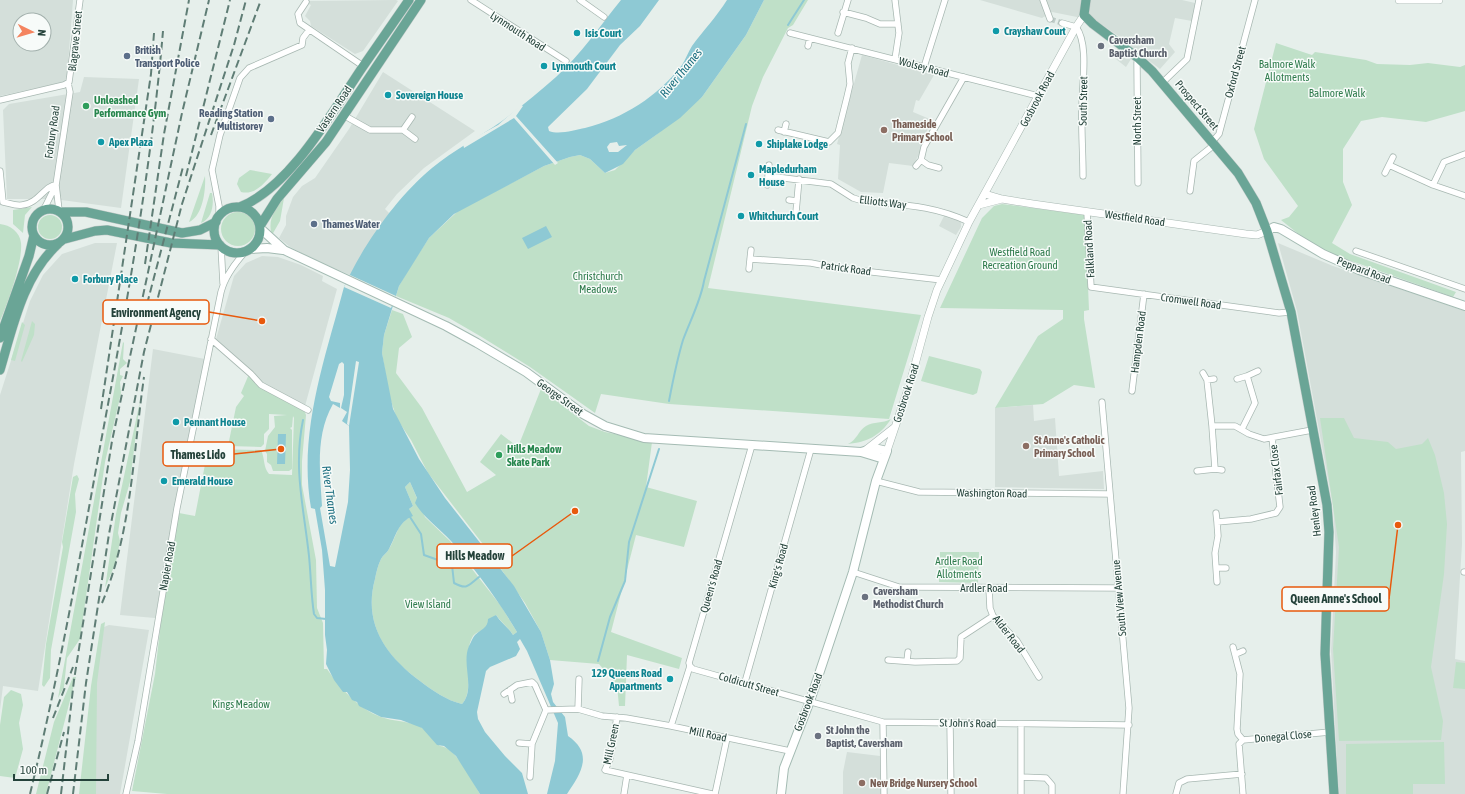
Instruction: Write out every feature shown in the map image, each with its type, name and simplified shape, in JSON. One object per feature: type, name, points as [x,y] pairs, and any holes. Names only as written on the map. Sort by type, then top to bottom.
[{"type":"main road","name":"Vastern Road","points":[[240,207],[260,196],[299,158],[332,115],[363,66],[409,0]]},
{"type":"main road","name":"Vastern Road","points":[[260,227],[277,199],[310,164],[345,116],[421,0]]},
{"type":"main road","points":[[1084,15],[1086,0]]},
{"type":"main road","name":"Prospect Street","points":[[1084,15],[1093,24],[1138,58],[1162,83],[1213,143],[1238,173],[1256,204],[1267,231]]},
{"type":"main road","points":[[0,338],[29,256],[34,235],[33,221],[36,215],[43,211],[49,209],[94,214],[182,233],[200,230],[217,219],[225,210],[240,207],[252,212],[257,218],[260,227],[257,242],[248,250],[232,252],[220,245],[171,243],[107,230],[95,231],[62,242],[44,244],[38,241],[34,235]]},
{"type":"main road","points":[[0,370],[29,282],[49,252],[62,242],[68,231],[68,222],[60,211]]},
{"type":"main road","points":[[217,219],[214,232],[220,245]]},
{"type":"main road","name":"George Street","points":[[260,227],[284,250],[347,281],[446,326],[477,343],[526,372],[583,414],[605,426],[644,438],[811,450],[864,450],[885,455]]},
{"type":"main road","name":"Peppard Road","points":[[1267,231],[1274,227],[1281,229],[1323,254],[1359,270],[1465,306]]},
{"type":"main road","name":"Henley Road","points":[[1267,231],[1291,312],[1327,506],[1329,532],[1325,654],[1334,794]]},
{"type":"main road","name":"George Street","points":[[248,250],[267,248],[284,250]]},
{"type":"main road","name":"Gosbrook Road","points":[[782,794],[784,768],[810,701],[853,572],[876,481],[885,455]]},
{"type":"street","name":"Blagrave Street","points":[[0,100],[68,83],[71,77],[72,52],[80,0]]},
{"type":"street","name":"Lynmouth Road","points":[[471,0],[566,61]]},
{"type":"street","points":[[580,0],[604,16]]},
{"type":"street","points":[[838,33],[843,12],[848,0]]},
{"type":"street","points":[[895,0],[899,41],[895,59]]},
{"type":"street","points":[[924,67],[945,0]]},
{"type":"street","points":[[1043,0],[1050,19]]},
{"type":"street","points":[[1162,83],[1187,59],[1199,0]]},
{"type":"street","name":"Oxford Street","points":[[1213,143],[1219,134],[1255,0]]},
{"type":"street","points":[[1399,0],[1439,0]]},
{"type":"street","points":[[306,2],[298,16],[300,23],[363,66]]},
{"type":"street","points":[[843,12],[866,18],[880,24],[898,24]]},
{"type":"street","name":"Gosbrook Road","points":[[885,455],[910,383],[930,309],[942,280],[969,222],[1084,15]]},
{"type":"street","points":[[1062,23],[1076,27]]},
{"type":"street","name":"South Street","points":[[1076,27],[1081,36],[1083,58],[1083,176]]},
{"type":"street","points":[[217,219],[219,206],[212,170],[220,135],[240,78],[249,68],[302,45],[303,38],[309,30]]},
{"type":"street","name":"Wolsey Road","points":[[790,33],[1038,96]]},
{"type":"street","points":[[808,46],[810,38]]},
{"type":"street","points":[[786,124],[781,131],[829,142],[838,133],[850,84],[848,63],[852,48]]},
{"type":"street","name":"North Street","points":[[1138,58],[1138,183]]},
{"type":"street","points":[[916,166],[921,160],[924,147],[964,77]]},
{"type":"street","name":"Forbury Road","points":[[60,211],[56,185],[70,92],[68,83]]},
{"type":"street","points":[[345,116],[370,130],[403,130],[415,138]]},
{"type":"street","points":[[403,130],[412,117]]},
{"type":"street","points":[[1190,190],[1194,161],[1213,143]]},
{"type":"street","points":[[1433,185],[1444,162],[1465,154]]},
{"type":"street","points":[[1385,173],[1393,157]]},
{"type":"street","points":[[921,160],[928,165],[939,168]]},
{"type":"street","points":[[767,185],[769,165]]},
{"type":"street","points":[[1389,165],[1433,185],[1465,196]]},
{"type":"street","points":[[0,171],[1,204],[21,206],[30,204],[42,195],[50,186],[56,185]]},
{"type":"street","name":"Elliotts Way","points":[[768,176],[831,184],[853,198],[928,207],[949,213],[969,222]]},
{"type":"street","points":[[796,212],[799,179]]},
{"type":"street","name":"Forbury Road","points":[[43,211],[56,185]]},
{"type":"street","name":"Westfield Road","points":[[985,194],[1002,199],[1246,234],[1257,235],[1267,231]]},
{"type":"street","name":"Westfield Road","points":[[979,205],[1002,199]]},
{"type":"street","points":[[789,200],[797,201]]},
{"type":"street","name":"Falkland Road","points":[[1087,212],[1091,287]]},
{"type":"street","points":[[220,245],[223,283]]},
{"type":"street","points":[[223,283],[235,263],[248,250]]},
{"type":"street","points":[[749,269],[751,250]]},
{"type":"street","name":"Peppard Road","points":[[1356,251],[1465,289]]},
{"type":"street","name":"Patrick Road","points":[[750,259],[811,263],[837,268],[942,280]]},
{"type":"street","name":"Napier Road","points":[[126,794],[138,741],[177,508],[223,283]]},
{"type":"street","name":"Cromwell Road","points":[[1091,287],[1279,313],[1291,312]]},
{"type":"street","name":"Hampden Road","points":[[1132,391],[1144,294]]},
{"type":"street","points":[[211,339],[251,374],[261,385],[308,410]]},
{"type":"street","points":[[1237,379],[1258,371]]},
{"type":"street","points":[[1203,373],[1207,380],[1215,468]]},
{"type":"street","points":[[1242,429],[1255,403],[1247,376]]},
{"type":"street","points":[[1207,380],[1214,379]]},
{"type":"street","name":"South View Avenue","points":[[1102,402],[1129,708],[1123,794]]},
{"type":"street","points":[[1212,426],[1235,426],[1249,434],[1264,439],[1312,430]]},
{"type":"street","points":[[864,450],[895,427]]},
{"type":"street","name":"Fairfax Close","points":[[1217,522],[1251,519],[1276,513],[1280,507],[1272,438]]},
{"type":"street","name":"Queen's Road","points":[[671,726],[690,666],[689,663],[752,445]]},
{"type":"street","name":"King's Road","points":[[745,682],[811,450]]},
{"type":"street","points":[[1197,471],[1215,468],[1222,470]]},
{"type":"street","name":"Washington Road","points":[[876,481],[919,492],[1110,494]]},
{"type":"street","points":[[1216,513],[1217,582]]},
{"type":"street","points":[[1217,568],[1226,568]]},
{"type":"street","name":"Ardler Road","points":[[853,572],[899,587],[1118,588]]},
{"type":"street","name":"Alder Road","points":[[989,588],[990,608],[993,616],[1017,641],[1039,677]]},
{"type":"street","points":[[888,660],[957,661],[960,658],[961,637],[993,616]]},
{"type":"street","points":[[1233,647],[1240,674],[1241,688],[1237,716],[1238,734],[1243,740]]},
{"type":"street","points":[[1236,654],[1243,651]]},
{"type":"street","points":[[908,652],[908,661]]},
{"type":"street","name":"Coldicutt Street","points":[[690,666],[700,671],[745,682],[810,701]]},
{"type":"street","points":[[578,709],[579,679]]},
{"type":"street","points":[[504,694],[517,685],[532,682],[548,710],[532,744],[530,777]]},
{"type":"street","points":[[510,690],[512,700]]},
{"type":"street","name":"St John's Road","points":[[810,701],[883,722],[1129,724]]},
{"type":"street","name":"Mill Road","points":[[548,710],[578,709],[602,716],[626,718],[671,726],[790,751]]},
{"type":"street","name":"Mill Green","points":[[617,717],[610,759],[605,770],[628,775]]},
{"type":"street","points":[[883,722],[884,794]]},
{"type":"street","points":[[950,723],[951,794]]},
{"type":"street","points":[[1021,724],[1021,794]]},
{"type":"street","name":"Donegal Close","points":[[1243,794],[1239,744],[1243,740],[1330,732]]},
{"type":"street","points":[[624,794],[628,775],[714,794],[727,738]]},
{"type":"street","points":[[519,743],[532,744]]},
{"type":"street","points":[[1176,794],[1179,783],[1187,779],[1242,774]]},
{"type":"street","points":[[1021,777],[1046,778],[1052,785],[1052,794]]},
{"type":"shaded area","points":[[0,0],[73,0],[67,77],[64,82],[0,96]]},
{"type":"shaded area","points":[[980,0],[1182,0],[1195,3],[1192,21],[1175,18],[1169,44],[1175,52],[1160,69],[1136,51],[1126,67],[1112,56],[1124,40],[1097,21],[1052,12],[1042,18]]},
{"type":"shaded area","points":[[303,1],[398,1],[363,51],[355,54],[311,26],[310,21],[305,16],[311,5]]},
{"type":"shaded area","name":"Thameside Primary School","points":[[862,55],[934,75],[919,101],[916,100],[913,112],[932,120],[922,141],[920,152],[913,166],[889,163],[883,193],[861,192],[838,179],[840,145],[837,144]]},
{"type":"shaded area","points":[[383,72],[475,131],[424,168],[397,194],[385,209],[389,213],[350,275],[315,260],[290,247],[279,238],[286,225],[286,216],[293,197],[302,186],[315,178],[349,129]]},
{"type":"shaded area","points":[[84,77],[139,79],[121,208],[54,199],[7,199],[3,110],[9,104],[80,92]]},
{"type":"shaded area","points":[[945,214],[961,221],[961,227],[956,235],[939,226]]},
{"type":"shaded area","points":[[95,243],[117,243],[74,464],[38,691],[3,686],[0,710],[0,395],[30,301],[43,275],[62,254]]},
{"type":"shaded area","points":[[1278,243],[1333,266],[1465,311],[1465,451],[1461,452],[1462,544],[1455,659],[1465,661],[1465,794],[1339,794],[1331,651],[1336,552],[1333,506],[1297,311]]},
{"type":"shaded area","points":[[262,256],[278,257],[301,265],[323,276],[322,281],[337,289],[305,406],[262,384],[248,367],[216,339],[234,276],[246,263]]},
{"type":"shaded area","points":[[153,349],[205,359],[155,618],[120,615]]},
{"type":"shaded area","name":"St Anne's Catholic Primary School","points":[[1033,405],[1034,421],[1055,418],[1059,476],[1103,471],[1104,489],[995,487],[995,408]]},
{"type":"shaded area","points":[[109,625],[149,630],[120,794],[95,794],[95,682],[104,627]]},
{"type":"shaded area","name":"New Bridge Nursery School","points":[[847,752],[880,756],[881,794],[843,794],[843,772]]},
{"type":"green space","name":"Christchurch Meadows","points":[[764,0],[808,0],[793,25],[788,28],[763,77],[752,106],[708,288],[921,315],[889,419],[669,404],[601,394],[595,413],[530,367],[480,336],[449,318],[396,296],[399,286],[408,270],[429,238],[458,211],[544,166],[570,157],[580,155],[590,159],[605,173],[615,170],[635,150],[656,135],[702,97],[746,35]]},
{"type":"green space","name":"Balmore Walk","points":[[1276,43],[1312,55],[1315,52],[1366,60],[1377,64],[1410,65],[1428,63],[1460,67],[1465,65],[1465,111],[1426,122],[1382,117],[1361,121],[1343,149],[1343,182],[1352,205],[1332,243],[1350,254],[1456,292],[1453,297],[1326,252],[1301,236],[1281,220],[1289,217],[1298,206],[1264,159],[1254,129]]},
{"type":"green space","points":[[250,170],[272,174],[259,188],[251,192],[241,192],[237,184],[239,178]]},
{"type":"green space","points":[[205,176],[203,202],[198,214],[189,222]]},
{"type":"green space","points":[[210,193],[212,193],[213,197],[212,210],[208,218],[201,223]]},
{"type":"green space","points":[[284,198],[280,221],[272,235],[270,224],[271,220]]},
{"type":"green space","name":"Westfield Road Recreation Ground","points":[[1002,204],[1085,215],[1089,310],[1084,311],[1084,319],[1095,388],[1074,385],[1043,404],[995,408],[1038,336],[1063,319],[1063,310],[940,308],[982,218],[994,206]]},
{"type":"green space","points":[[32,207],[25,215],[23,233],[13,224],[13,210]]},
{"type":"green space","points":[[235,212],[241,212],[250,217],[254,223],[254,235],[250,241],[241,246],[235,246],[226,241],[221,232],[221,226],[226,217]]},
{"type":"green space","points":[[50,215],[59,218],[62,227],[59,236],[50,239],[41,236],[38,227],[41,218]]},
{"type":"green space","points":[[0,224],[17,232],[21,243],[21,251],[14,282],[0,321]]},
{"type":"green space","points":[[392,310],[403,314],[412,337],[399,348],[396,373],[422,408],[467,492],[496,475],[480,462],[501,434],[518,447],[541,389],[589,426],[605,432],[652,442],[646,487],[697,501],[684,547],[636,535],[611,632],[682,658],[679,669],[627,655],[625,706],[619,706],[617,685],[599,664],[550,660],[541,632],[525,603],[489,552],[428,473],[411,440],[397,419],[389,395],[382,353],[384,335]]},
{"type":"green space","points":[[32,321],[35,324],[34,335],[22,362],[21,361]]},
{"type":"green space","points":[[22,322],[25,325],[15,361],[11,360]]},
{"type":"green space","points":[[123,342],[123,359],[127,363],[120,369],[120,375],[123,376],[120,382],[121,393],[105,462],[80,639],[67,658],[64,687],[58,698]]},
{"type":"green space","points":[[929,356],[980,369],[982,372],[977,393],[973,395],[921,381]]},
{"type":"green space","name":"Kings Meadow","points":[[249,374],[260,386],[304,410],[306,415],[302,461],[302,485],[316,560],[317,608],[323,623],[324,669],[327,669],[344,690],[365,709],[381,717],[420,727],[440,746],[452,752],[468,773],[480,794],[167,794],[132,791],[155,674],[161,621],[179,513],[195,516],[208,449],[261,450],[269,474],[292,475],[293,416],[292,427],[290,428],[292,430],[292,469],[289,471],[273,471],[271,465],[267,462],[267,454],[265,451],[268,436],[275,427],[274,416],[287,415],[269,414],[269,429],[264,434],[264,444],[261,447],[228,446],[236,407],[244,396],[241,393]]},
{"type":"green space","points":[[140,401],[130,482],[121,513],[118,533],[120,541],[116,562],[105,588],[116,514]]},
{"type":"green space","points":[[1320,418],[1344,418],[1354,438],[1388,442],[1396,449],[1422,444],[1428,438],[1435,455],[1444,493],[1447,524],[1444,574],[1431,667],[1443,721],[1441,740],[1339,741],[1333,649],[1339,547]]},
{"type":"green space","points":[[891,419],[878,434],[861,442],[848,444],[866,426]]},
{"type":"green space","points":[[77,475],[79,479],[75,494],[76,512],[51,650],[50,678],[44,687],[42,685],[46,644],[63,547],[62,542],[73,477]]},
{"type":"green space","name":"View Island","points":[[410,482],[425,517],[450,541],[501,606],[517,632],[513,635],[496,615],[484,629],[473,636],[468,653],[468,690],[466,698],[462,704],[440,695],[425,685],[397,661],[387,649],[375,624],[372,610],[372,595],[377,572],[381,559],[389,549],[399,527],[410,517],[409,509],[413,506],[405,487]]},
{"type":"green space","name":"Ardler Road Allotments","points":[[940,552],[979,552],[978,583],[939,582]]},
{"type":"green space","points":[[105,622],[97,683],[96,794],[79,794],[91,686],[101,624]]},
{"type":"green space","points":[[1456,662],[1465,663],[1465,689],[1453,688]]},
{"type":"green space","points":[[73,677],[76,677],[46,794],[36,794],[54,722]]},
{"type":"green space","points":[[11,690],[21,694],[23,705],[19,723],[23,749],[15,778],[0,776],[0,725],[4,697]]},
{"type":"green space","points":[[1444,742],[1445,784],[1413,784],[1413,794],[1346,794],[1346,744]]},
{"type":"water","name":"River Thames","points":[[621,0],[659,0],[640,26],[620,45],[587,89],[548,127],[549,131],[572,131],[599,124],[639,105],[662,87],[682,65],[692,46],[727,0],[764,0],[746,35],[702,97],[680,118],[635,150],[623,164],[605,173],[590,159],[580,155],[570,157],[544,166],[454,214],[429,238],[399,286],[384,335],[382,353],[393,409],[419,459],[445,498],[514,586],[541,632],[550,660],[554,684],[551,694],[553,702],[565,717],[568,736],[581,750],[583,757],[577,779],[567,794],[547,794],[555,761],[558,723],[527,651],[520,639],[517,642],[520,649],[516,656],[490,667],[486,671],[477,712],[478,719],[485,732],[505,756],[522,773],[528,794],[480,794],[456,756],[444,746],[437,745],[422,728],[401,720],[381,717],[359,706],[357,702],[352,700],[347,692],[343,692],[334,680],[326,664],[325,590],[322,550],[315,509],[311,508],[308,480],[308,452],[311,424],[322,369],[344,287],[361,255],[382,223],[406,193],[432,168],[449,155],[502,121],[556,77],[582,49]],"holes":[[[617,142],[619,146],[627,145],[618,152],[609,152],[607,147],[610,143]],[[342,362],[344,364],[344,395],[341,408],[347,412],[342,421],[349,426],[350,470],[348,502],[335,567],[330,566],[320,508],[322,506],[320,454],[323,428],[327,416],[333,404],[340,408],[340,403],[331,401],[329,397],[339,364]],[[410,482],[417,498],[415,503],[427,518],[451,541],[469,563],[517,632],[513,635],[496,615],[488,619],[487,624],[474,636],[467,653],[468,691],[462,704],[440,695],[408,671],[387,649],[375,624],[372,610],[372,595],[379,564],[401,526],[413,516],[409,509],[413,506],[405,487]]]},
{"type":"water","points":[[546,226],[552,237],[528,249],[522,238]]},
{"type":"water","points":[[278,434],[286,434],[285,464],[277,464]]},
{"type":"pier","points":[[521,105],[523,106],[516,116],[558,163],[555,165],[514,118],[464,148],[463,144],[498,125]]},
{"type":"pier","points":[[350,275],[396,296],[391,308],[344,287]]},
{"type":"pier","points":[[356,361],[359,362],[349,426],[347,424]]},
{"type":"waterway","points":[[788,25],[804,0]]},
{"type":"waterway","points":[[669,401],[683,340],[700,296],[746,124]]},
{"type":"waterway","points":[[303,420],[300,438],[299,472],[309,556],[313,607],[314,614],[317,618],[326,619]]},
{"type":"waterway","points":[[598,661],[610,617],[625,581],[629,542],[659,449]]},
{"type":"waterway","points":[[410,517],[421,534],[424,555],[452,565],[454,583],[465,587],[479,577]]},
{"type":"tunnel","points":[[1050,19],[1062,23]]},
{"type":"railway","points":[[145,264],[164,134],[189,0]]},
{"type":"railway","points":[[61,794],[74,680],[112,441],[182,113],[209,0]]},
{"type":"railway","points":[[186,176],[230,0]]},
{"type":"railway","points":[[73,794],[86,683],[109,534],[144,352],[182,204],[234,45],[246,0]]},
{"type":"railway","points":[[211,135],[261,0]]},
{"type":"railway","points":[[30,794],[68,621],[128,292],[152,136],[163,31]]},
{"type":"railway","points":[[101,409],[151,74],[154,33]]},
{"type":"railway","points":[[147,304],[183,167]]},
{"type":"railway","points":[[102,603],[112,576],[126,520],[144,377]]},
{"type":"railway","points":[[53,718],[73,667]]},
{"type":"railway","points":[[47,794],[64,732]]},
{"type":"place","name":"Crayshaw Court","points":[[996,31]]},
{"type":"place","name":"Isis Court","points":[[577,33]]},
{"type":"place","name":"Caversham Baptist Church","points":[[1101,46]]},
{"type":"place","name":"British Transport Police","points":[[127,56]]},
{"type":"place","name":"Lynmouth Court","points":[[544,66]]},
{"type":"place","name":"Sovereign House","points":[[388,95]]},
{"type":"place","name":"Unleashed Performance Gym","points":[[86,106]]},
{"type":"place","name":"Reading Station Multistorey","points":[[271,119]]},
{"type":"place","name":"Thameside Primary School","points":[[884,130]]},
{"type":"place","name":"Apex Plaza","points":[[101,142]]},
{"type":"place","name":"Shiplake Lodge","points":[[759,144]]},
{"type":"place","name":"Mapledurham House","points":[[751,175]]},
{"type":"place","name":"Whitchurch Court","points":[[741,216]]},
{"type":"place","name":"Thames Water","points":[[314,224]]},
{"type":"place","name":"Forbury Place","points":[[75,279]]},
{"type":"place","name":"Environment Agency","points":[[262,321]]},
{"type":"place","name":"Pennant House","points":[[176,422]]},
{"type":"place","name":"St Anne's Catholic Primary School","points":[[1026,446]]},
{"type":"place","name":"Thames Lido","points":[[281,449]]},
{"type":"place","name":"Hills Meadow Skate Park","points":[[499,455]]},
{"type":"place","name":"Emerald House","points":[[164,481]]},
{"type":"place","name":"Hills Meadow","points":[[575,511]]},
{"type":"place","name":"Queen Anne's School","points":[[1398,525]]},
{"type":"place","name":"Caversham Methodist Church","points":[[865,597]]},
{"type":"place","name":"129 Queens Road Appartments","points":[[670,679]]},
{"type":"place","name":"St John the Baptist, Caversham","points":[[818,736]]},
{"type":"place","name":"New Bridge Nursery School","points":[[862,783]]},
{"type":"park label","name":"Balmore Walk Allotments","points":[[1287,70]]}]
